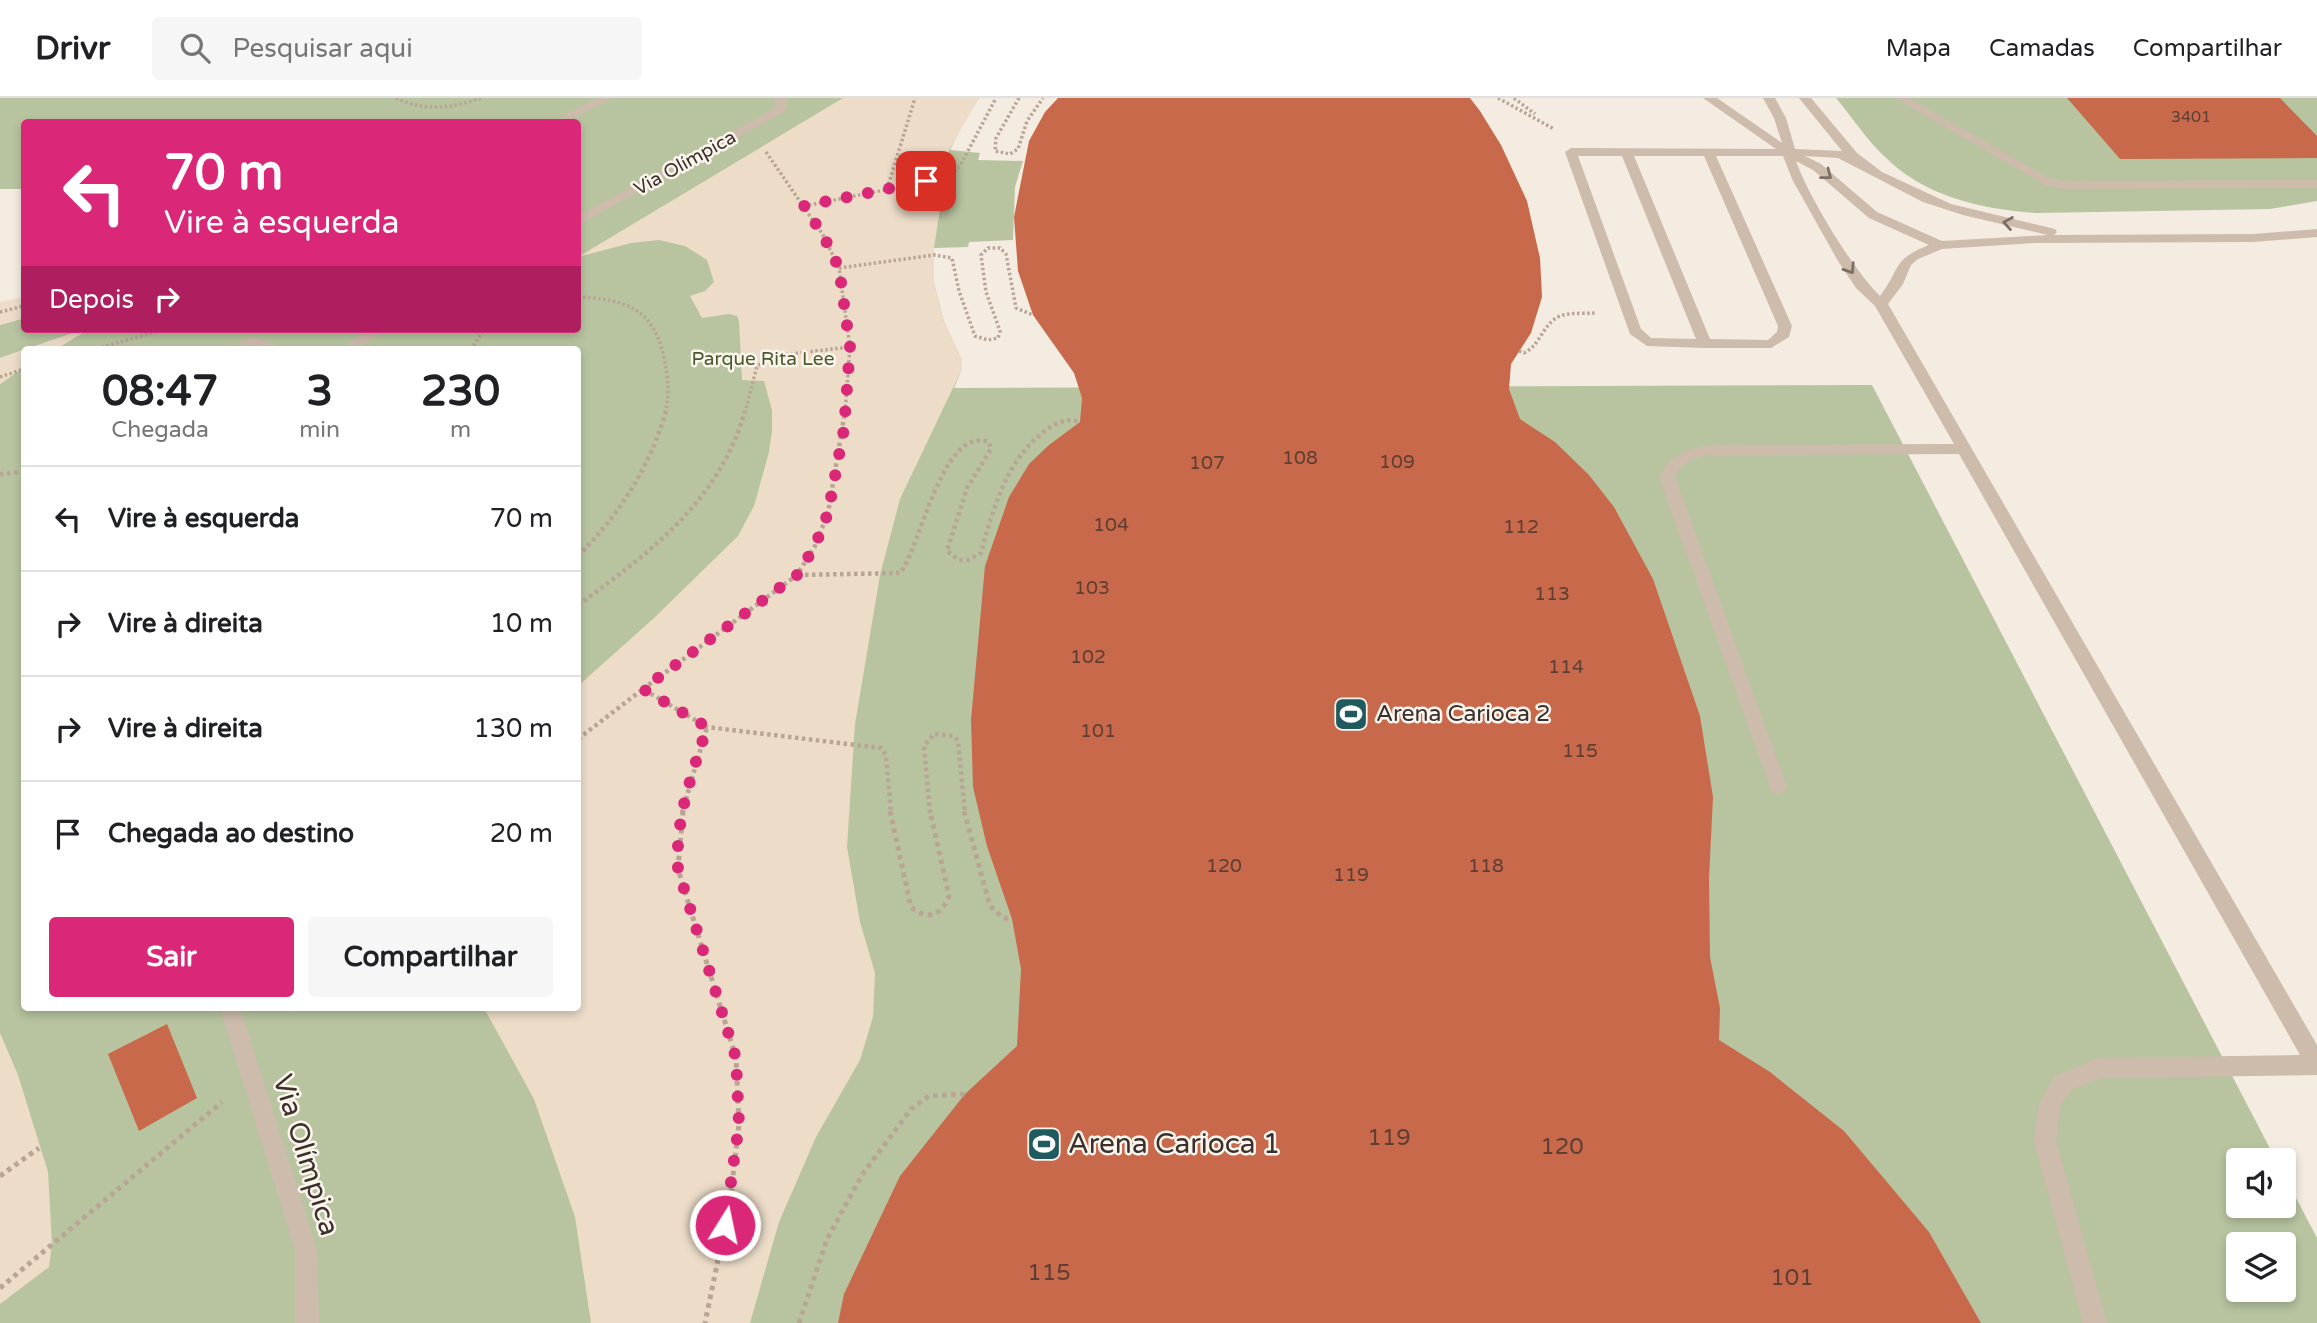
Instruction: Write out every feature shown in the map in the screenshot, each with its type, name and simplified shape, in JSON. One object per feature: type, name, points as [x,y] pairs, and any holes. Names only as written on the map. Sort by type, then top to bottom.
[{"type":"street","points":[[563,119],[607,98]]},
{"type":"street","name":"Via Olímpica","points":[[581,219],[780,110],[780,98]]},
{"type":"street","points":[[1709,98],[1788,153],[1825,173],[1873,215],[1940,245]]},
{"type":"street","points":[[1769,98],[1780,118],[1790,163],[1799,181],[1845,261],[1861,285],[1881,304],[2317,1065],[2099,1069],[2063,1083],[2050,1104],[2045,1141],[2095,1323]]},
{"type":"street","points":[[1805,98],[1862,166]]},
{"type":"street","points":[[1901,98],[2045,181],[2065,186],[2317,184]]},
{"type":"street","points":[[1709,153],[1785,326],[1784,334],[1771,344],[1647,342],[1635,331],[1571,152],[1788,153],[1842,155],[1917,196],[1955,210],[2075,238]]},
{"type":"street","points":[[1626,152],[1704,344]]},
{"type":"street","points":[[1881,304],[1896,284],[1905,263],[1913,256],[1940,245],[1972,241],[2253,238],[2317,233]]},
{"type":"street","points":[[243,333],[266,346]]},
{"type":"street","points":[[352,346],[374,333]]},
{"type":"street","points":[[243,346],[251,340]]},
{"type":"street","points":[[1778,786],[1667,477],[1674,462],[1687,454],[1711,450],[1965,449]]},
{"type":"street","name":"Via Olímpica","points":[[231,1011],[306,1250],[307,1323]]},
{"type":"path","points":[[396,98],[410,105],[431,107],[451,106],[481,98]]},
{"type":"path","points":[[887,189],[915,98]]},
{"type":"path","points":[[804,206],[945,178],[960,166],[996,98]]},
{"type":"path","points":[[1019,98],[996,138],[995,151],[1015,152],[1027,121],[1043,98]]},
{"type":"path","points":[[1498,98],[1544,121]]},
{"type":"path","points":[[1514,98],[1556,131],[1571,152]]},
{"type":"path","points":[[581,737],[797,575],[815,546],[828,513],[844,429],[850,347],[839,268],[823,235],[761,145],[734,136]]},
{"type":"path","points":[[839,268],[934,255],[949,256],[952,258],[958,292],[975,336],[988,340],[998,338],[1000,331],[986,292],[981,255],[989,248],[1000,248],[1006,254],[1016,308],[1033,315]]},
{"type":"path","points":[[581,297],[606,297],[633,306],[653,323],[664,350],[669,388],[667,409],[647,460],[609,520],[581,553]]},
{"type":"path","points":[[0,312],[21,307]]},
{"type":"path","points":[[1519,351],[1524,353],[1532,350],[1552,320],[1559,317],[1629,312]]},
{"type":"path","points":[[106,346],[152,333]]},
{"type":"path","points":[[581,603],[658,545],[716,480],[732,452],[757,366],[762,361],[773,356],[850,347]]},
{"type":"path","points":[[0,377],[21,370]]},
{"type":"path","points":[[797,575],[900,573],[917,531],[950,466],[963,446],[970,440],[981,438],[989,442],[991,449],[967,488],[947,551],[956,560],[975,559],[981,553],[1001,486],[1016,460],[1039,435],[1060,419],[1070,418],[1080,422]]},
{"type":"path","points":[[0,474],[21,472]]},
{"type":"path","points":[[643,689],[707,727],[881,748],[886,755],[890,810],[911,907],[920,915],[932,916],[946,907],[949,896],[930,815],[924,746],[934,734],[947,733],[954,736],[958,741],[965,818],[990,905],[1003,918],[1012,919]]},
{"type":"path","points":[[705,1323],[730,1201],[739,1124],[736,1058],[678,869],[676,842],[681,808],[707,727]]},
{"type":"path","points":[[0,1287],[252,1077]]},
{"type":"path","points":[[799,1323],[827,1239],[862,1175],[911,1109],[929,1096],[965,1094]]},
{"type":"path","points":[[0,1176],[39,1149]]},
{"type":"green space","name":"Parque Rita Lee","points":[[0,98],[979,98],[950,150],[980,153],[978,160],[1023,161],[1015,187],[1013,240],[969,242],[968,247],[934,248],[934,283],[944,322],[962,360],[962,369],[954,388],[1872,385],[2270,1148],[2226,1148],[2226,1218],[2296,1218],[2296,1198],[2317,1238],[2317,1323],[0,1323],[0,384],[21,369],[21,1011],[581,1011],[581,346],[61,346],[82,333],[581,333],[581,119],[21,119],[21,189],[0,189]]},
{"type":"green space","points":[[1836,98],[2317,98],[2317,201],[2270,209],[2036,213],[1975,204],[1936,191],[1900,170],[1871,142]]},
{"type":"green space","points":[[21,319],[21,333],[73,333],[35,346],[21,346],[21,351],[0,358],[0,325]]},
{"type":"shaded area","points":[[843,98],[979,98],[949,150],[934,248],[934,283],[944,322],[962,360],[962,369],[900,499],[880,575],[855,724],[847,847],[860,922],[875,973],[873,1017],[860,1060],[816,1137],[779,1222],[750,1323],[591,1323],[575,1217],[534,1099],[486,1011],[581,1011],[581,683],[654,618],[738,536],[754,506],[772,431],[772,410],[764,381],[742,380],[737,316],[729,314],[702,318],[690,296],[705,291],[714,282],[707,260],[685,246],[659,240],[631,243],[581,255]]},
{"type":"shaded area","points":[[21,298],[21,319],[0,325],[0,302]]},
{"type":"shaded area","points":[[73,333],[82,333],[61,346],[35,346]]},
{"type":"shaded area","points":[[21,351],[21,369],[0,384],[0,358]]},
{"type":"shaded area","points":[[0,1033],[18,1075],[48,1172],[52,1244],[49,1267],[0,1304]]},
{"type":"building","points":[[1058,98],[1470,98],[1480,111],[1501,145],[1527,201],[1540,258],[1542,297],[1531,333],[1511,364],[1509,389],[1520,419],[1555,442],[1589,475],[1614,507],[1653,579],[1700,716],[1713,797],[1709,878],[1710,957],[1720,1008],[1719,1040],[1770,1072],[1844,1131],[1929,1232],[1981,1323],[838,1323],[844,1294],[900,1176],[965,1094],[1017,1046],[1021,969],[1012,919],[987,846],[973,787],[971,720],[985,566],[1009,497],[1029,464],[1080,422],[1082,398],[1074,373],[1033,315],[1018,271],[1014,217],[1029,141],[1045,112]]},
{"type":"building","points":[[2067,98],[2280,98],[2317,136],[2317,158],[2120,159]]},
{"type":"building","points":[[167,1024],[197,1098],[139,1131],[108,1054]]},
{"type":"place","name":"Arena Carioca 2","points":[[1351,714]]},
{"type":"place","name":"Arena Carioca 1","points":[[1044,1144]]},
{"type":"route","points":[[725,1225],[739,1124],[736,1058],[678,869],[676,842],[681,808],[707,727],[643,689],[797,575],[815,546],[828,513],[844,429],[850,347],[839,268],[823,235],[804,206],[926,181]]}]
